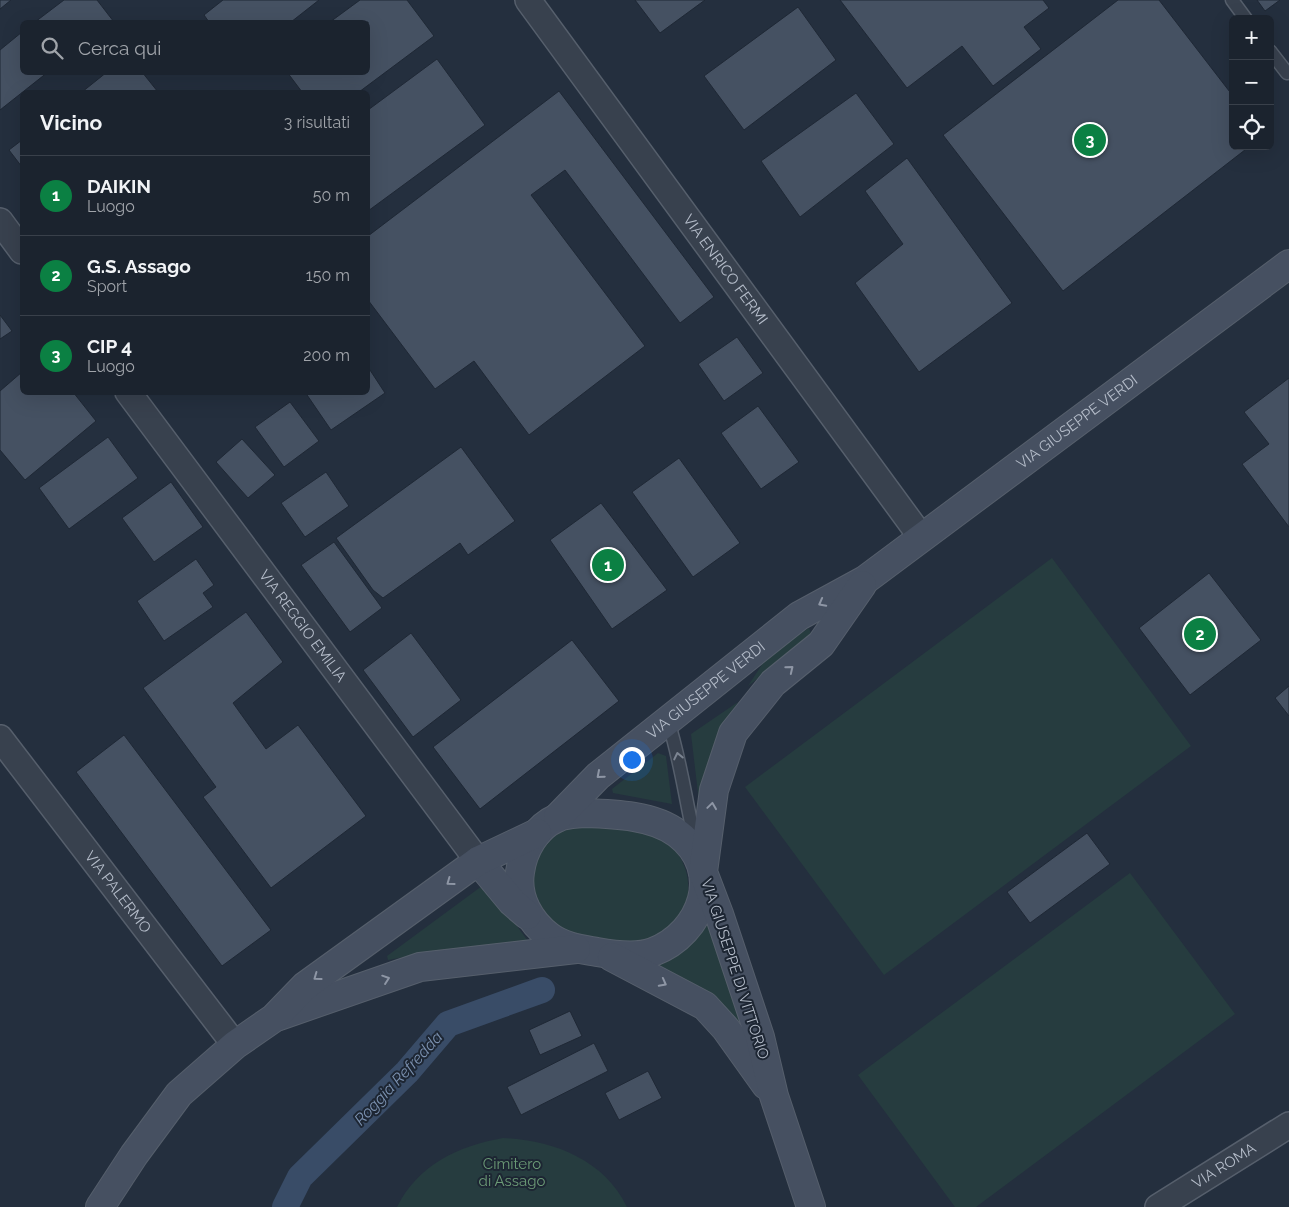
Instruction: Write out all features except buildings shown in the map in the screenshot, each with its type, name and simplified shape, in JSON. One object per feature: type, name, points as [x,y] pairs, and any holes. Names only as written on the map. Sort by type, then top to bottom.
[{"type":"main road","name":"VIA GIUSEPPE VERDI","points":[[548,825],[598,776],[799,616],[865,580],[1289,264]]},
{"type":"main road","name":"VIA GIUSEPPE VERDI","points":[[703,872],[714,790],[733,732],[773,683],[821,644],[865,580]]},
{"type":"main road","points":[[100,1207],[134,1155],[179,1094],[235,1045],[274,1018],[305,986],[478,861],[548,825],[583,813],[607,814],[665,827],[687,842],[703,872],[704,889],[699,911],[693,922],[679,937],[662,948],[642,955],[592,951],[420,967],[274,1018]]},
{"type":"main road","points":[[532,919],[520,892],[519,873],[523,857],[548,825]]},
{"type":"main road","points":[[478,861],[512,902],[555,940],[592,951]]},
{"type":"main road","name":"VIA GIUSEPPE DI VITTORIO","points":[[703,872],[760,1037],[774,1096],[811,1207]]},
{"type":"main road","name":"VIA GIUSEPPE DI VITTORIO","points":[[592,951],[705,1006],[726,1029],[774,1096]]},
{"type":"main road","points":[[111,1207],[134,1155]]},
{"type":"street","name":"VIA ENRICO FERMI","points":[[528,0],[922,538]]},
{"type":"street","points":[[0,220],[20,248]]},
{"type":"street","name":"VIA REGGIO EMILIA","points":[[130,395],[478,861]]},
{"type":"street","name":"VIA PALERMO","points":[[0,738],[235,1045]]},
{"type":"street","name":"VIA ROMA","points":[[1158,1207],[1289,1125]]},
{"type":"lane","points":[[1232,0],[1243,15]]},
{"type":"lane","points":[[1274,56],[1288,74]]},
{"type":"lane","points":[[668,721],[678,754],[688,814],[703,872]]},
{"type":"green space","points":[[1052,558],[1191,746],[884,975],[745,787]]},
{"type":"green space","points":[[809,628],[812,637],[748,686],[769,654]]},
{"type":"green space","points":[[738,702],[723,726],[700,810],[691,734]]},
{"type":"green space","points":[[658,753],[666,756],[672,804],[613,793],[612,789]]},
{"type":"green space","points":[[593,824],[649,833],[667,842],[682,861],[688,885],[688,897],[684,909],[678,920],[654,938],[647,941],[627,943],[579,936],[565,931],[552,922],[543,911],[537,899],[534,885],[534,871],[538,857],[546,845],[561,831]]},
{"type":"green space","points":[[1130,873],[1235,1014],[976,1207],[955,1207],[858,1075]]},
{"type":"green space","points":[[486,883],[530,944],[444,950],[388,960],[387,956]]},
{"type":"green space","points":[[708,908],[750,1035],[644,959]]},
{"type":"green space","name":"Cimitero di Assago","points":[[503,1138],[540,1143],[575,1155],[605,1176],[617,1190],[627,1207],[397,1207],[416,1180],[441,1160],[470,1146]]},
{"type":"waterway","name":"Roggia Refredda","points":[[285,1207],[300,1177],[407,1072],[448,1024],[542,990]]},
{"type":"place","name":"CIP 4","points":[[1090,140]]},
{"type":"place","name":"DAIKIN","points":[[608,565]]},
{"type":"place","name":"G.S. Assago","points":[[1200,634]]}]
